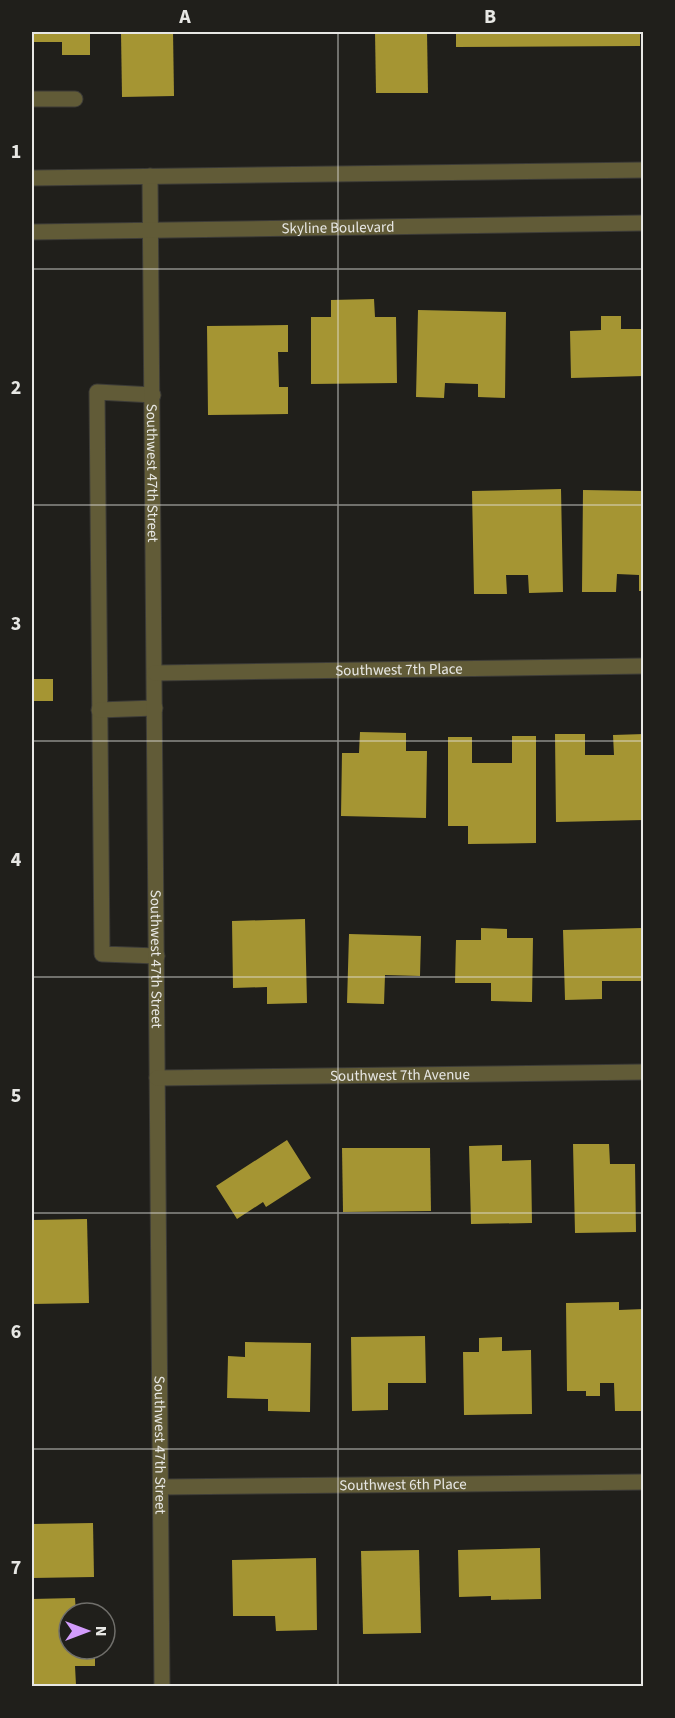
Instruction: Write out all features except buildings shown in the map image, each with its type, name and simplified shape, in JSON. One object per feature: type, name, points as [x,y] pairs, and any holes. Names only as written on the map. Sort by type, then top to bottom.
[{"type":"street","points":[[32,99],[75,99]]},
{"type":"street","points":[[32,178],[644,170]]},
{"type":"street","name":"Southwest 47th Street","points":[[150,176],[162,1686]]},
{"type":"street","name":"Skyline Boulevard","points":[[32,232],[644,223]]},
{"type":"street","points":[[153,395],[97,392],[99,710],[102,954],[157,956]]},
{"type":"street","name":"Southwest 7th Place","points":[[155,673],[644,666]]},
{"type":"street","points":[[99,710],[155,708]]},
{"type":"street","name":"Southwest 7th Avenue","points":[[157,1078],[644,1072]]},
{"type":"street","name":"Southwest 6th Place","points":[[161,1487],[644,1482]]}]
